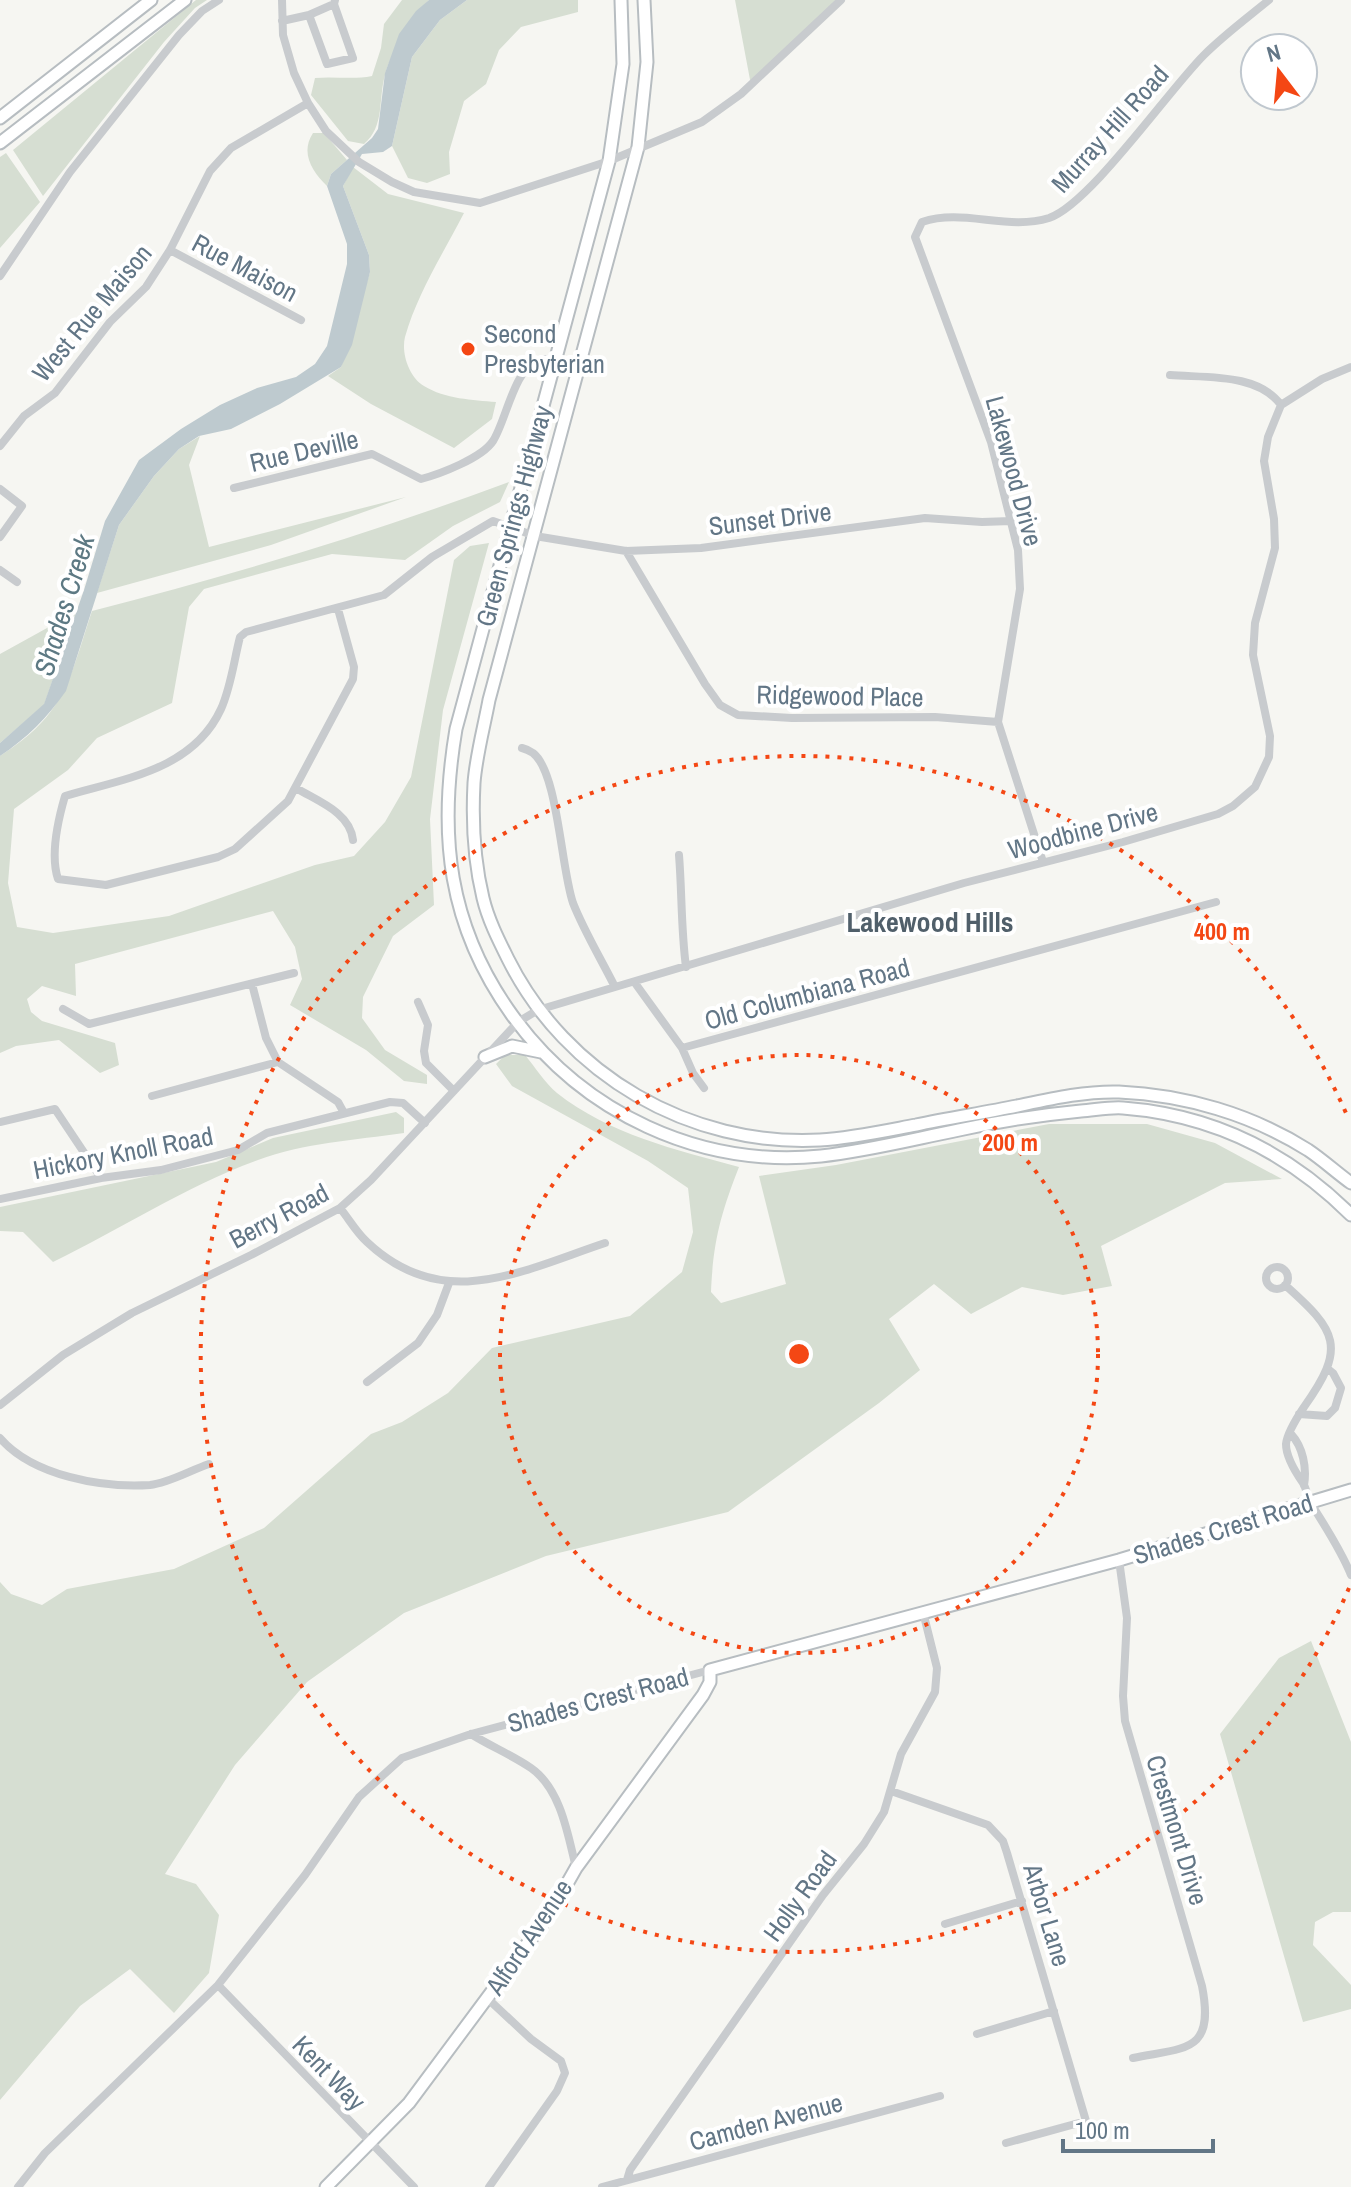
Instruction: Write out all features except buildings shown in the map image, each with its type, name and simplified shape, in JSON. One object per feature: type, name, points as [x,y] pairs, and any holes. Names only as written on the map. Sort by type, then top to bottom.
[{"type":"main road","points":[[0,118],[151,0]]},
{"type":"main road","points":[[0,143],[185,0]]},
{"type":"main road","name":"Green Springs Highway","points":[[621,0],[623,64],[609,161],[456,729],[448,775],[446,822],[452,880],[471,942],[496,992],[541,1052],[575,1083],[611,1109],[678,1140],[761,1156],[800,1157],[845,1152],[1002,1121],[1120,1108],[1166,1113],[1237,1134],[1301,1171],[1351,1215]]},
{"type":"main road","name":"Green Springs Highway","points":[[644,0],[647,62],[638,147],[489,700],[474,782],[475,854],[483,899],[508,958],[538,1010],[565,1042],[596,1069],[671,1113],[720,1130],[804,1141],[843,1138],[1070,1095],[1116,1092],[1164,1096],[1180,1098],[1253,1121],[1308,1150],[1351,1183]]},
{"type":"main road","points":[[485,1057],[512,1046],[541,1052]]},
{"type":"main road","points":[[843,1138],[845,1152]]},
{"type":"main road","name":"Shades Crest Road","points":[[710,1670],[1119,1560],[1351,1490]]},
{"type":"main road","name":"Alford Avenue","points":[[326,2187],[409,2103],[551,1912],[576,1868],[703,1695],[710,1682],[710,1670]]},
{"type":"street","points":[[0,276],[70,172],[169,47],[202,11],[219,0]]},
{"type":"street","points":[[282,0],[283,35],[294,73],[326,131],[372,170],[414,192],[480,203],[609,161],[702,122],[741,94],[841,0]]},
{"type":"street","name":"Murray Hill Road","points":[[947,325],[915,237],[922,222],[939,216],[1025,221],[1049,217],[1066,209],[1100,175],[1204,55],[1269,0]]},
{"type":"street","points":[[282,21],[309,15],[334,2],[353,58],[327,64],[309,15]]},
{"type":"street","name":"West Rue Maison","points":[[0,446],[24,416],[55,393],[110,322],[146,287],[170,250],[210,171],[231,148],[308,103]]},
{"type":"street","name":"Rue Maison","points":[[170,250],[301,320]]},
{"type":"street","name":"Lakewood Drive","points":[[947,325],[991,442],[1018,550],[1020,589],[998,722],[1043,862]]},
{"type":"street","name":"Rue Deville","points":[[234,488],[372,454],[421,479],[434,475],[484,452],[493,441],[522,375],[537,361],[557,358]]},
{"type":"street","points":[[1170,375],[1247,382],[1272,393],[1281,405],[1322,379],[1351,367]]},
{"type":"street","name":"Woodbine Drive","points":[[538,1010],[635,983],[767,940],[1123,842],[1218,814],[1233,806],[1255,787],[1269,757],[1270,736],[1253,655],[1255,623],[1275,548],[1274,519],[1264,461],[1268,437],[1281,405]]},
{"type":"street","points":[[0,489],[22,506],[0,537]]},
{"type":"street","name":"Sunset Drive","points":[[510,527],[535,536],[626,551],[714,547],[925,518],[1011,521]]},
{"type":"street","points":[[338,609],[354,667],[353,679],[288,801],[235,849],[218,857],[106,885],[58,879],[54,867],[65,796],[175,761],[203,734],[221,709],[240,637],[246,632],[384,595],[432,557],[493,521],[510,527]]},
{"type":"street","name":"Ridgewood Place","points":[[626,551],[705,684],[720,705],[738,715],[792,718],[935,717],[998,722]]},
{"type":"street","points":[[0,570],[17,582]]},
{"type":"street","points":[[522,748],[534,754],[543,767],[553,798],[566,880],[574,905],[615,987]]},
{"type":"street","points":[[296,788],[344,818],[352,831],[353,840]]},
{"type":"street","points":[[679,855],[683,897],[681,932],[686,967]]},
{"type":"street","name":"Old Columbiana Road","points":[[635,983],[682,1048],[1216,902]]},
{"type":"street","points":[[63,1009],[89,1024],[294,973]]},
{"type":"street","points":[[252,984],[266,1038],[278,1062],[338,1102],[344,1113]]},
{"type":"street","points":[[418,1002],[428,1025],[424,1051],[426,1063],[454,1091]]},
{"type":"street","name":"Berry Road","points":[[0,1405],[63,1355],[120,1319],[280,1241],[340,1208],[371,1180],[518,1022],[538,1010]]},
{"type":"street","points":[[682,1048],[693,1073],[704,1088]]},
{"type":"street","points":[[152,1096],[278,1062]]},
{"type":"street","name":"Hickory Knoll Road","points":[[0,1199],[101,1178],[161,1170],[238,1150],[267,1133],[397,1101],[408,1106],[425,1123]]},
{"type":"street","points":[[0,1122],[55,1109],[101,1178]]},
{"type":"street","points":[[340,1208],[364,1240],[384,1257],[413,1272],[449,1283],[479,1283],[499,1278],[605,1243]]},
{"type":"street","points":[[367,1382],[418,1343],[437,1315],[449,1283]]},
{"type":"street","points":[[1285,1285],[1323,1321],[1330,1348],[1328,1369],[1292,1424],[1286,1444],[1295,1474],[1326,1524],[1351,1575]]},
{"type":"street","points":[[1299,1414],[1327,1416],[1335,1408],[1341,1388],[1328,1369]]},
{"type":"street","points":[[0,1438],[16,1453],[42,1469],[96,1482],[153,1485],[209,1464]]},
{"type":"street","name":"Crestmont Drive","points":[[1119,1560],[1127,1618],[1123,1696],[1125,1721],[1202,1986],[1206,2016],[1203,2033],[1191,2044],[1133,2058]]},
{"type":"street","name":"Holly Road","points":[[627,2180],[630,2170],[673,2106],[823,1895],[875,1829],[891,1791],[901,1754],[935,1692],[937,1668],[923,1612]]},
{"type":"street","name":"Shades Crest Road","points":[[18,2187],[45,2153],[218,1985],[305,1875],[359,1797],[402,1758],[471,1734],[710,1670]]},
{"type":"street","points":[[471,1734],[533,1769],[548,1786],[560,1811],[576,1868]]},
{"type":"street","name":"Arbor Lane","points":[[891,1791],[988,1825],[1003,1841],[1086,2121],[1006,2143]]},
{"type":"street","points":[[945,1924],[1022,1901]]},
{"type":"street","name":"Kent Way","points":[[218,1985],[414,2187]]},
{"type":"street","points":[[487,1998],[531,2039],[561,2061],[565,2073],[557,2091],[489,2187]]},
{"type":"street","points":[[977,2034],[1054,2011]]},
{"type":"street","name":"Camden Avenue","points":[[602,2187],[940,2096]]},
{"type":"shaded area","points":[[196,0],[207,0],[195,8],[164,42],[43,196],[13,150]]},
{"type":"shaded area","points":[[402,0],[429,0],[410,24],[388,66],[378,121],[371,137],[364,144],[348,141],[311,95],[315,78],[372,76],[381,48],[384,24]]},
{"type":"shaded area","points":[[429,0],[467,0],[440,20],[412,57],[392,146],[383,152],[362,154],[343,186],[369,255],[370,272],[352,345],[341,367],[231,429],[199,436],[179,449],[154,476],[119,525],[66,691],[36,727],[0,756],[0,743],[44,704],[105,521],[139,460],[220,405],[257,388],[296,377],[315,364],[327,346],[347,264],[347,244],[327,186],[331,174],[378,129],[385,73],[399,34],[416,11]]},
{"type":"shaded area","points":[[467,0],[578,0],[578,12],[521,27],[499,50],[486,84],[464,101],[449,152],[450,174],[427,183],[408,178],[392,146],[412,57],[440,20]]},
{"type":"shaded area","points":[[735,0],[840,0],[751,85]]},
{"type":"shaded area","points":[[313,133],[324,133],[347,160],[331,174],[327,186],[308,155]]},
{"type":"shaded area","points":[[6,153],[40,202],[0,248],[0,157]]},
{"type":"shaded area","points":[[353,167],[388,194],[464,213],[424,289],[404,343],[410,371],[424,386],[450,396],[496,402],[492,419],[454,448],[371,404],[328,376],[341,367],[370,272],[369,255],[343,186]]},
{"type":"shaded area","points":[[200,436],[189,465],[209,547],[406,497],[271,545],[97,593],[119,525],[154,476],[179,449]]},
{"type":"shaded area","points":[[509,482],[500,502],[453,526],[405,560],[332,554],[204,589],[189,607],[172,703],[97,738],[68,770],[14,809],[8,883],[17,927],[53,933],[169,916],[315,865],[354,856],[385,822],[411,777],[454,560],[470,546],[489,543],[443,710],[430,819],[434,905],[393,936],[363,997],[362,1018],[385,1050],[427,1075],[427,1084],[404,1081],[366,1050],[290,1005],[302,979],[295,947],[273,911],[75,964],[76,996],[42,986],[27,999],[31,1012],[42,1021],[115,1043],[119,1065],[100,1073],[59,1040],[16,1046],[0,1053],[0,756],[22,741],[52,710],[70,676],[92,611],[302,552]]},
{"type":"shaded area","points":[[76,612],[44,705],[0,743],[0,654]]},
{"type":"shaded area","points":[[505,1055],[525,1055],[557,1093],[621,1130],[739,1167],[723,1214],[714,1258],[711,1292],[721,1303],[786,1284],[759,1176],[836,1165],[1049,1124],[1147,1124],[1215,1143],[1282,1179],[1225,1183],[1101,1246],[1112,1286],[1063,1295],[1022,1287],[971,1314],[934,1284],[889,1319],[920,1370],[728,1512],[546,1556],[404,1613],[307,1682],[235,1765],[165,1874],[196,1884],[219,1915],[209,1973],[174,2013],[130,1969],[80,2006],[0,2100],[0,1582],[11,1594],[42,1605],[67,1589],[174,1569],[264,1528],[371,1434],[402,1422],[448,1393],[492,1348],[630,1316],[682,1272],[693,1232],[688,1188],[648,1161],[512,1086],[496,1064]]},
{"type":"shaded area","points":[[396,1112],[404,1118],[404,1133],[311,1146],[258,1160],[179,1195],[53,1262],[23,1232],[0,1231],[0,1207],[216,1162],[273,1138]]},
{"type":"shaded area","points":[[1311,1641],[1351,1742],[1351,1912],[1333,1912],[1315,1922],[1313,1945],[1351,1985],[1351,2009],[1303,2022],[1220,1734],[1279,1658]]},
{"type":"place","name":"Second Presbyterian","points":[[468,349]]},
{"type":"district","name":"Lakewood Hills","points":[[930,922]]},
{"type":"water label","name":"Shades Creek","points":[[64,605]]}]
